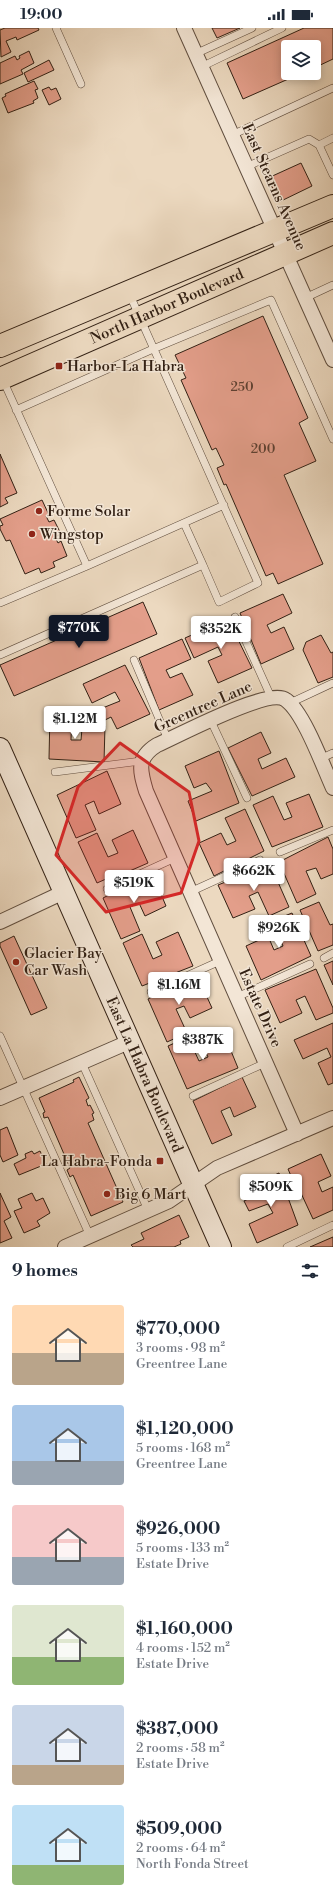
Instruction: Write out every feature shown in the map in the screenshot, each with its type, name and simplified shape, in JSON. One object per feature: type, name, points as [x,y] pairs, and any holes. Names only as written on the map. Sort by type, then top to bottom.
[{"type":"main road","name":"North Harbor Boulevard","points":[[0,346],[333,206]]},
{"type":"main road","name":"North Harbor Boulevard","points":[[1,378],[333,233]]},
{"type":"main road","name":"East La Habra Boulevard","points":[[0,748],[221,1247]]},
{"type":"street","name":"East Stearns Avenue","points":[[184,28],[333,360]]},
{"type":"street","name":"Greentree Lane","points":[[141,761],[149,750],[253,701],[282,700]]},
{"type":"street","points":[[282,700],[296,710],[333,788]]},
{"type":"street","name":"Estate Drive","points":[[141,761],[142,775],[146,791],[297,1134]]},
{"type":"street","points":[[0,922],[64,892]]},
{"type":"street","points":[[0,1098],[131,1041]]},
{"type":"street","points":[[65,1247],[169,1202],[217,1168],[333,1118]]},
{"type":"lane","points":[[56,28],[81,84]]},
{"type":"lane","points":[[195,54],[252,28]]},
{"type":"lane","points":[[201,67],[282,28]]},
{"type":"lane","points":[[232,136],[333,88]]},
{"type":"lane","points":[[319,145],[333,138]]},
{"type":"lane","points":[[246,166],[309,139],[319,145],[333,175]]},
{"type":"lane","points":[[305,298],[333,285]]},
{"type":"lane","points":[[128,292],[258,583],[219,602],[184,523]]},
{"type":"lane","points":[[16,410],[153,349],[271,300],[333,439]]},
{"type":"lane","points":[[1,378],[87,566]]},
{"type":"lane","points":[[0,603],[224,505]]},
{"type":"lane","points":[[0,655],[203,565]]},
{"type":"lane","points":[[235,617],[282,700],[333,683]]},
{"type":"lane","points":[[134,660],[168,740]]},
{"type":"lane","points":[[211,720],[247,798]]},
{"type":"lane","points":[[320,759],[333,753]]},
{"type":"lane","points":[[55,772],[141,761]]},
{"type":"lane","points":[[280,852],[333,830]]},
{"type":"lane","points":[[107,889],[175,858]]},
{"type":"lane","points":[[190,892],[260,860]]},
{"type":"lane","points":[[324,958],[333,953]]},
{"type":"lane","points":[[151,992],[220,961]]},
{"type":"lane","points":[[236,997],[310,964]]},
{"type":"lane","points":[[0,1036],[90,1236]]},
{"type":"lane","points":[[82,1062],[148,1210]]},
{"type":"lane","points":[[193,1096],[266,1063]]},
{"type":"lane","points":[[287,1247],[333,1225]]},
{"type":"highlighted area","points":[[120,743],[189,792],[199,841],[181,893],[106,912],[56,855],[78,787]]},
{"type":"building","points":[[5,28],[38,28],[39,30],[17,40],[16,37],[6,41],[11,52],[1,57],[0,30]]},
{"type":"building","points":[[212,28],[240,28],[217,38]]},
{"type":"building","points":[[304,28],[333,28],[333,59],[321,65],[321,40],[281,40],[281,80],[286,80],[243,99],[227,63]]},
{"type":"building","points":[[29,51],[34,63],[21,70],[23,74],[0,84],[0,63],[15,56],[17,60],[20,58],[19,56]]},
{"type":"building","points":[[49,60],[54,70],[28,82],[24,73]]},
{"type":"building","points":[[34,81],[38,89],[35,90],[38,98],[33,101],[34,103],[8,113],[2,98],[6,96],[5,94]]},
{"type":"building","points":[[49,87],[51,90],[56,88],[61,99],[49,105],[42,90]]},
{"type":"building","points":[[301,163],[312,186],[279,202],[268,178]]},
{"type":"building","points":[[263,316],[308,418],[299,423],[316,461],[284,475],[323,564],[278,584],[273,573],[266,576],[226,484],[224,485],[217,468],[224,465],[216,448],[212,450],[181,380],[186,378],[175,355]]},
{"type":"building","points":[[0,454],[17,493],[5,498],[8,503],[0,507]]},
{"type":"building","points":[[42,500],[49,515],[46,516],[49,522],[54,520],[61,534],[55,537],[58,543],[61,541],[67,556],[53,562],[55,567],[41,573],[39,568],[25,574],[10,540],[6,541],[0,529],[0,526],[3,525],[0,519]]},
{"type":"building","points":[[283,594],[292,613],[267,625],[271,633],[284,627],[294,649],[261,664],[240,613]]},
{"type":"building","points":[[143,602],[157,634],[14,696],[0,665]]},
{"type":"building","points":[[228,619],[252,668],[218,683],[208,661],[222,655],[218,647],[194,658],[185,638]]},
{"type":"building","points":[[321,635],[331,653],[333,652],[333,677],[318,683],[303,650],[306,642]]},
{"type":"building","points":[[182,639],[191,659],[166,670],[170,678],[182,673],[193,695],[159,710],[139,658]]},
{"type":"building","points":[[125,665],[150,714],[117,729],[111,717],[105,720],[100,709],[120,701],[115,692],[92,703],[83,684]]},
{"type":"building","points":[[50,712],[72,713],[71,740],[81,740],[83,717],[91,717],[90,726],[105,726],[104,762],[49,759]]},
{"type":"building","points":[[261,732],[271,753],[258,759],[262,769],[286,758],[295,777],[252,796],[228,748]]},
{"type":"building","points":[[219,751],[239,803],[196,821],[188,801],[212,791],[206,783],[194,788],[185,766]]},
{"type":"building","points":[[107,771],[121,804],[99,814],[94,801],[85,805],[96,830],[76,838],[57,795]]},
{"type":"building","points":[[309,794],[323,827],[272,847],[253,805],[273,796],[284,820],[292,817],[286,803]]},
{"type":"building","points":[[245,809],[264,851],[214,876],[199,843],[221,833],[227,845],[236,841],[225,818]]},
{"type":"building","points":[[133,830],[148,863],[125,873],[124,871],[97,883],[78,842],[97,833],[108,857],[118,853],[112,840]]},
{"type":"building","points":[[328,837],[333,849],[333,874],[321,879],[316,868],[306,871],[316,894],[297,903],[279,862]]},
{"type":"building","points":[[270,864],[289,907],[269,916],[258,892],[249,896],[255,909],[233,918],[218,885]]},
{"type":"building","points":[[152,873],[166,906],[145,916],[139,903],[130,907],[140,931],[121,939],[103,898]]},
{"type":"building","points":[[319,902],[330,925],[333,924],[333,945],[318,951],[300,910]]},
{"type":"building","points":[[292,913],[311,956],[261,980],[246,946],[268,936],[274,950],[283,946],[272,921]]},
{"type":"building","points":[[178,932],[193,966],[142,986],[123,943],[142,934],[153,959],[162,955],[156,942]]},
{"type":"building","name":"Glacier Bay Car Wash","points":[[14,936],[47,1008],[31,1015],[0,946],[0,943]]},
{"type":"building","points":[[333,961],[333,985],[324,965]]},
{"type":"building","points":[[316,969],[333,1008],[333,1013],[316,1020],[305,996],[296,1000],[302,1013],[280,1023],[265,990]]},
{"type":"building","points":[[197,975],[212,1008],[190,1018],[184,1006],[176,1009],[187,1033],[167,1042],[148,999]]},
{"type":"building","points":[[333,1023],[333,1083],[328,1085],[318,1063],[331,1057],[327,1048],[303,1059],[294,1040]]},
{"type":"building","points":[[224,1034],[238,1068],[187,1089],[168,1046],[188,1037],[199,1061],[208,1057],[202,1044]]},
{"type":"building","points":[[79,1077],[89,1098],[86,1100],[88,1106],[90,1105],[94,1113],[92,1114],[94,1120],[88,1123],[123,1202],[91,1216],[73,1175],[70,1177],[67,1170],[70,1168],[48,1117],[44,1118],[43,1113],[45,1112],[39,1098],[74,1082],[73,1080]]},
{"type":"building","points":[[242,1077],[256,1107],[234,1117],[230,1107],[221,1111],[232,1135],[212,1144],[193,1101]]},
{"type":"building","points":[[7,1127],[18,1155],[3,1162],[0,1155],[0,1130]]},
{"type":"building","points":[[32,1151],[34,1154],[40,1151],[46,1164],[19,1175],[14,1164],[26,1158],[25,1154]]},
{"type":"building","points":[[321,1154],[331,1176],[318,1182],[322,1192],[333,1187],[333,1210],[313,1219],[300,1191],[298,1192],[288,1169]]},
{"type":"building","points":[[279,1173],[298,1225],[257,1243],[249,1224],[273,1213],[268,1204],[249,1211],[244,1201],[250,1198],[246,1188]]},
{"type":"building","points":[[0,1193],[11,1217],[4,1221],[12,1238],[0,1243]]},
{"type":"building","points":[[32,1193],[36,1201],[43,1198],[50,1213],[37,1221],[40,1226],[24,1233],[14,1211],[22,1208],[18,1199]]},
{"type":"building","points":[[179,1215],[189,1237],[180,1241],[181,1244],[174,1247],[133,1247],[131,1245],[144,1239],[141,1233]]},
{"type":"building","points":[[333,1237],[333,1247],[310,1247]]},
{"type":"place","name":"Harbor-La Habra","points":[[59,366]]},
{"type":"place","name":"Forme Solar","points":[[39,511]]},
{"type":"place","name":"Wingstop","points":[[32,534]]},
{"type":"place","name":"Glacier Bay Car Wash","points":[[16,962]]},
{"type":"place","name":"La Habra-Fonda","points":[[160,1161]]},
{"type":"place","name":"Big 6 Mart","points":[[107,1194]]}]
